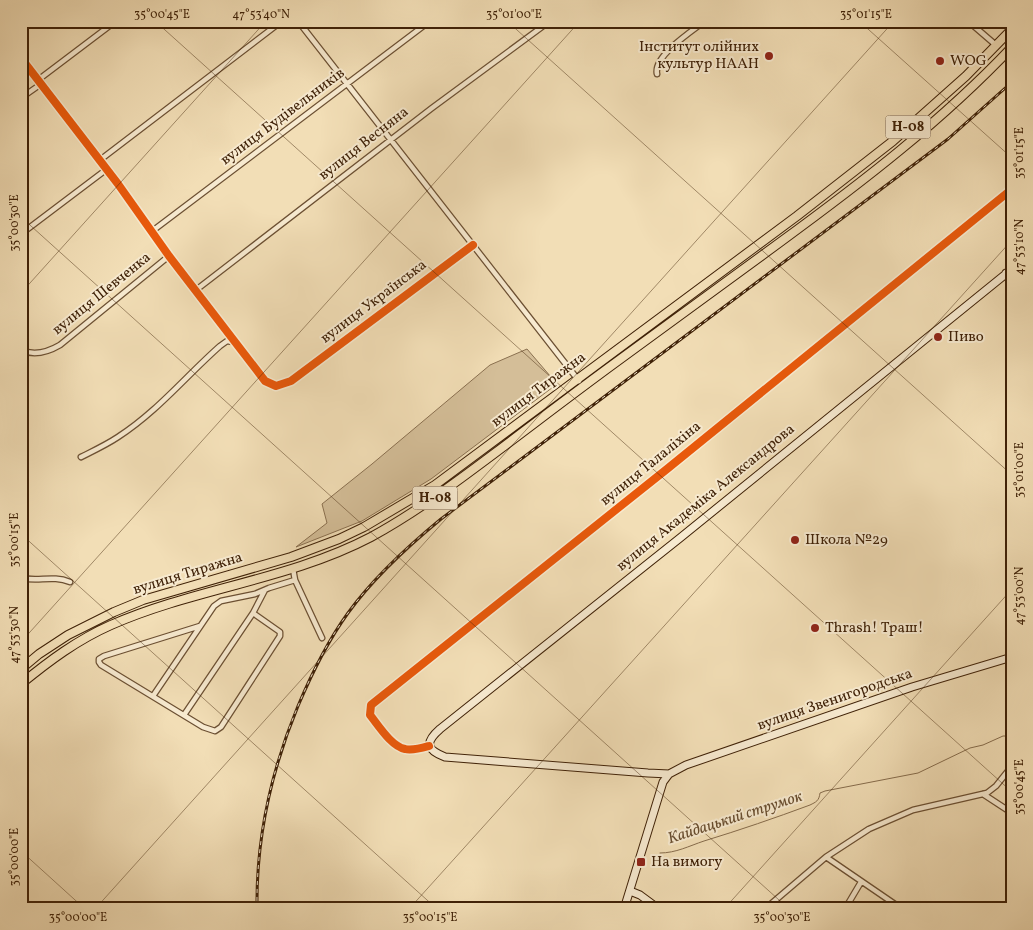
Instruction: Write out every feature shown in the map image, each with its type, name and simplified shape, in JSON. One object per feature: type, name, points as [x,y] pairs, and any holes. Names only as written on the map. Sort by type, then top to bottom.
[{"type":"main road","name":"вулиця Тиражна","points":[[21,669],[39,654],[68,635],[143,600],[291,557],[339,539],[364,527],[435,485],[797,216],[892,141],[966,76],[1012,29]]},
{"type":"main road","points":[[997,46],[1009,55]]},
{"type":"main road","name":"вулиця Тиражна","points":[[21,684],[71,646],[110,625],[146,611],[293,569],[343,550],[406,517],[442,493],[583,386],[853,188],[899,151],[1009,55],[1012,47]]},
{"type":"main road","points":[[291,557],[293,569]]},
{"type":"street","points":[[21,98],[116,21]]},
{"type":"street","points":[[100,160],[282,21]]},
{"type":"street","points":[[298,21],[583,386]]},
{"type":"street","name":"вулиця Будівельників","points":[[151,232],[430,21]]},
{"type":"street","name":"вулиця Весняна","points":[[196,290],[432,108],[550,21]]},
{"type":"street","points":[[657,74],[656,69],[662,57],[705,21]]},
{"type":"street","points":[[968,21],[997,46]]},
{"type":"street","points":[[21,58],[107,169],[151,232],[236,342]]},
{"type":"street","points":[[21,234],[107,169]]},
{"type":"street","name":"вулиця Талаліхіна","points":[[429,746],[408,750],[398,746],[370,715],[371,705],[668,469],[1012,189]]},
{"type":"street","name":"вулиця Українська","points":[[236,342],[265,381],[276,386],[291,381],[472,245]]},
{"type":"street","name":"вулиця Шевченка","points":[[21,350],[32,354],[50,351],[60,345],[169,256]]},
{"type":"street","points":[[1009,271],[1012,284]]},
{"type":"street","name":"вулиця Академіка Александрова","points":[[429,746],[434,734],[1009,271]]},
{"type":"street","points":[[80,457],[104,446],[126,432],[168,397],[220,346],[227,341],[236,342]]},
{"type":"street","points":[[293,569],[295,580],[322,638]]},
{"type":"street","points":[[21,578],[30,580],[59,578],[70,582]]},
{"type":"street","points":[[153,696],[214,606],[221,601],[255,594],[295,580]]},
{"type":"street","points":[[184,715],[253,613],[265,590]]},
{"type":"street","points":[[200,626],[99,658],[98,662],[184,715],[215,731],[222,725],[280,636],[280,632],[253,613]]},
{"type":"street","name":"вулиця Звенигородська","points":[[429,746],[431,751],[445,757],[648,774],[669,774],[686,765],[886,696],[1012,656]]},
{"type":"street","points":[[765,909],[826,857],[868,829],[912,810],[984,794],[996,786],[1012,766]]},
{"type":"street","points":[[624,909],[663,782],[669,774]]},
{"type":"street","points":[[984,794],[1012,813]]},
{"type":"street","points":[[826,857],[902,909]]},
{"type":"street","points":[[845,909],[861,882]]},
{"type":"street","points":[[630,891],[640,895],[659,909]]},
{"type":"shaded area","points":[[527,349],[557,384],[431,479],[362,521],[296,547],[327,523],[322,504],[490,365]]},
{"type":"waterway","name":"Кайдацький струмок","points":[[660,853],[682,849],[810,805],[817,801],[820,793],[825,791],[918,773],[970,748],[983,745],[1003,736],[1012,736]]},
{"type":"railway","points":[[257,909],[257,883],[262,831],[273,780],[288,730],[320,658],[333,635],[358,600],[380,575],[441,519],[948,139],[1012,82]]},
{"type":"cycle path","points":[[21,58],[265,381],[276,386],[291,381],[473,245]]},
{"type":"cycle path","points":[[429,746],[408,750],[395,744],[370,715],[371,705],[667,469],[1012,189]]},
{"type":"place","name":"Інститут олійних культур НААН","points":[[769,56]]},
{"type":"place","name":"WOG","points":[[940,61]]},
{"type":"place","name":"Пиво","points":[[938,337]]},
{"type":"place","name":"Школа №29","points":[[795,540]]},
{"type":"place","name":"Thrash! Траш!","points":[[815,628]]},
{"type":"place","name":"На вимогу","points":[[641,862]]}]
